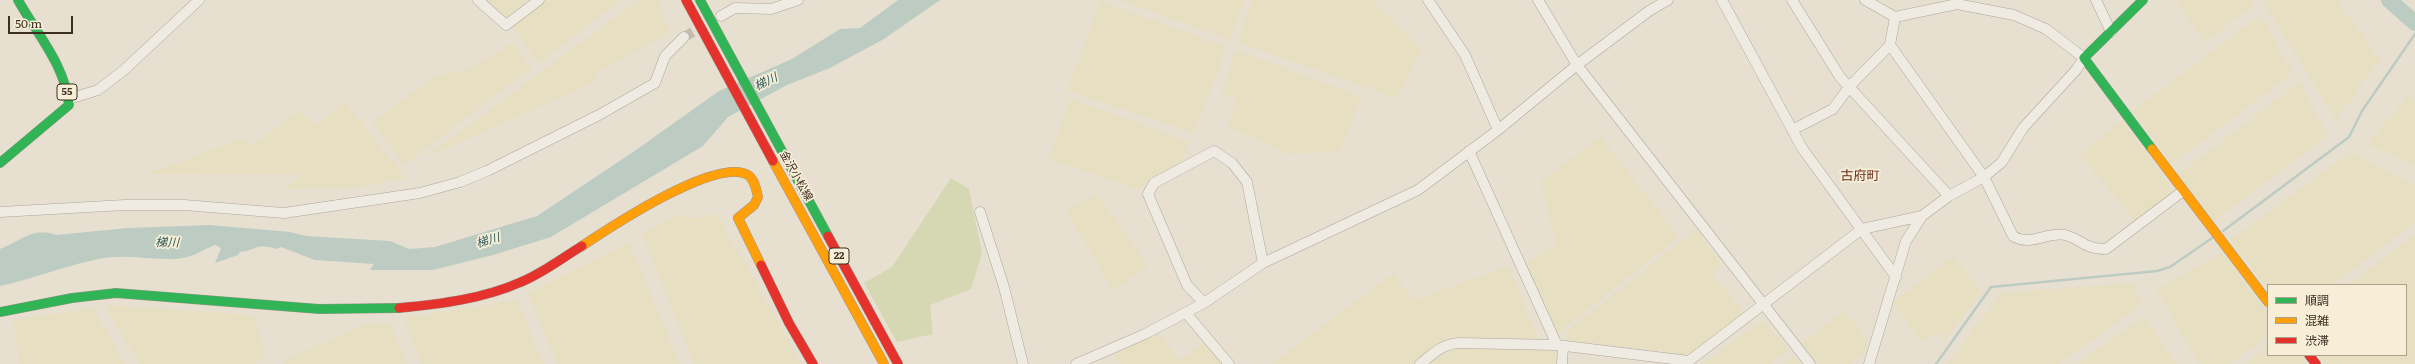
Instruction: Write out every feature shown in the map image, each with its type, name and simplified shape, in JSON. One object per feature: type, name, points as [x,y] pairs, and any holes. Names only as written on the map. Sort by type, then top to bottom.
[{"type":"street","name":"55","points":[[0,163],[66,110],[69,105],[69,99],[59,69],[27,19],[18,0]]},
{"type":"street","points":[[69,99],[98,90],[124,70],[200,0]]},
{"type":"street","points":[[478,0],[506,25],[539,0]]},
{"type":"street","name":"金沢小松線","points":[[686,0],[884,364]]},
{"type":"street","points":[[721,16],[735,8],[771,9],[794,3],[798,0]]},
{"type":"street","points":[[1428,0],[1466,55],[1498,130]]},
{"type":"street","points":[[1538,0],[1577,65],[1810,364]]},
{"type":"street","points":[[1076,364],[1145,334],[1186,313],[1204,303],[1263,263],[1418,190],[1498,130],[1577,65],[1649,11],[1668,0]]},
{"type":"street","points":[[1722,0],[1792,130],[1820,174],[1896,277]]},
{"type":"street","points":[[1792,0],[1840,78],[1949,196]]},
{"type":"street","points":[[1865,0],[1895,17],[1933,4],[1957,4],[2014,14],[2046,29],[2084,58],[2267,301]]},
{"type":"street","points":[[2096,0],[2111,32]]},
{"type":"street","points":[[1869,364],[1906,241],[1922,216],[1949,196],[1984,177],[2002,162],[2023,128],[2076,70],[2084,58],[2143,0]]},
{"type":"street","name":"金沢小松線","points":[[702,4],[898,364]]},
{"type":"street","points":[[1792,130],[1832,109],[1848,87],[1890,45],[1895,17]]},
{"type":"street","points":[[0,212],[147,205],[184,205],[284,213],[420,193],[460,182],[487,172],[599,115],[655,83],[665,56],[684,37]]},
{"type":"street","points":[[1890,45],[1984,177],[2013,236],[2021,241],[2064,234],[2091,249],[2106,249],[2184,191]]},
{"type":"street","points":[[1204,303],[1187,285],[1153,210],[1148,194],[1154,183],[1214,151],[1232,163],[1247,182],[1263,263]]},
{"type":"street","points":[[1469,151],[1560,345],[1562,364]]},
{"type":"street","points":[[0,312],[79,297],[116,293],[246,304],[339,309],[397,308],[455,301],[516,284],[548,267],[625,219],[677,190],[705,178],[732,173],[746,174],[755,183],[758,197],[754,205],[738,218],[789,323],[813,364]]},
{"type":"street","points":[[980,212],[1004,287],[1023,364]]},
{"type":"street","points":[[1420,364],[1440,348],[1449,344],[1560,345],[1690,361],[1862,229],[1922,216]]},
{"type":"street","points":[[1186,313],[1229,364]]},
{"type":"street","points":[[2310,356],[2316,364]]},
{"type":"shaded area","points":[[486,0],[529,0],[505,18]]},
{"type":"shaded area","points":[[548,0],[620,0],[539,64],[512,27]]},
{"type":"shaded area","points":[[639,0],[658,0],[670,33],[598,71],[591,84],[422,159]]},
{"type":"shaded area","points":[[1119,0],[1244,0],[1230,40]]},
{"type":"shaded area","points":[[1252,0],[1372,0],[1422,49],[1396,98],[1237,42]]},
{"type":"shaded area","points":[[2175,0],[2252,0],[2254,5],[2205,42]]},
{"type":"shaded area","points":[[2262,0],[2337,0],[2380,60],[2336,120]]},
{"type":"shaded area","points":[[1100,1],[1227,47],[1194,133],[1067,91]]},
{"type":"shaded area","points":[[2260,16],[2293,72],[2172,164],[2133,111]]},
{"type":"shaded area","points":[[513,43],[532,68],[404,165],[372,122],[433,78],[473,67]]},
{"type":"shaded area","points":[[1236,50],[1362,97],[1340,151],[1290,154],[1228,127],[1236,98],[1221,94]]},
{"type":"shaded area","points":[[2300,82],[2328,135],[2214,221],[2177,175]]},
{"type":"shaded area","points":[[2408,95],[2415,99],[2415,167],[2368,144]]},
{"type":"shaded area","points":[[1070,99],[1189,141],[1181,165],[1151,178],[1140,190],[1048,159]]},
{"type":"shaded area","points":[[345,102],[406,178],[362,187],[282,190],[302,175],[147,174],[243,138],[252,146],[300,110],[315,126]]},
{"type":"shaded area","points":[[2122,120],[2174,191],[2135,221],[2079,154]]},
{"type":"shaded area","points":[[1601,136],[1678,237],[1556,335],[1525,264],[1556,244],[1540,181]]},
{"type":"shaded area","points":[[2351,152],[2415,185],[2415,222],[2334,284],[2267,284],[2267,287],[2230,240]]},
{"type":"shaded area","points":[[1097,195],[1149,266],[1113,291],[1066,210]]},
{"type":"shaded area","points":[[717,214],[802,364],[694,364],[642,235],[675,215],[697,218]]},
{"type":"shaded area","points":[[1696,230],[1722,265],[1712,273],[1744,313],[1688,355],[1566,340],[1567,331]]},
{"type":"shaded area","points":[[2415,234],[2415,364],[2325,364],[2319,356],[2407,356],[2407,284],[2350,284]]},
{"type":"shaded area","points":[[629,242],[680,364],[557,364],[528,294]]},
{"type":"shaded area","points":[[2222,252],[2267,313],[2267,337],[2231,364],[2199,364],[2156,290]]},
{"type":"shaded area","points":[[1953,256],[1981,291],[1944,342],[1937,332],[1921,342],[1893,302]]},
{"type":"shaded area","points":[[1509,266],[1538,339],[1449,337],[1413,364],[1271,364],[1394,273],[1414,300]]},
{"type":"shaded area","points":[[2132,283],[2144,303],[2059,364],[1947,364],[2001,293]]},
{"type":"shaded area","points":[[517,300],[544,364],[421,364],[403,318]]},
{"type":"shaded area","points":[[105,305],[253,315],[267,356],[253,364],[139,364]]},
{"type":"shaded area","points":[[93,308],[125,364],[19,364],[13,320]]},
{"type":"shaded area","points":[[1844,310],[1868,340],[1865,353],[1850,364],[1817,364],[1802,344]]},
{"type":"shaded area","points":[[2144,316],[2176,364],[2077,364]]},
{"type":"shaded area","points":[[1764,320],[1789,350],[1770,364],[1701,364]]},
{"type":"shaded area","points":[[390,322],[407,364],[285,364],[284,360],[366,324]]},
{"type":"shaded area","points":[[1157,333],[1181,360],[1206,341],[1223,364],[1121,364],[1113,355]]},
{"type":"shaded area","points":[[1456,348],[1557,351],[1555,364],[1427,364]]},
{"type":"shaded area","points":[[2267,348],[2267,356],[2301,356],[2306,364],[2246,364]]},
{"type":"shaded area","points":[[1794,356],[1800,364],[1783,364]]},
{"type":"green space","points":[[951,178],[969,189],[982,253],[971,289],[930,305],[933,334],[897,342],[864,283],[892,267]]},
{"type":"water","name":"梯川","points":[[898,0],[940,0],[884,39],[830,68],[787,85],[728,117],[703,146],[551,237],[493,255],[433,270],[370,270],[374,264],[315,260],[281,247],[277,249],[265,246],[240,252],[238,255],[215,263],[221,248],[215,245],[191,256],[180,259],[124,257],[104,258],[0,286],[0,249],[27,236],[41,232],[56,235],[128,228],[210,225],[290,232],[306,236],[390,241],[409,249],[435,247],[537,216],[636,150],[719,91],[792,59],[840,29],[860,28]]},
{"type":"waterway","points":[[2389,0],[2415,23]]},
{"type":"waterway","points":[[2223,231],[2349,137],[2362,111],[2415,34]]},
{"type":"waterway","points":[[1936,364],[1991,287],[2157,271],[2170,267],[2212,238]]},
{"type":"tunnel","points":[[684,37],[705,25]]},
{"type":"traffic: fast","points":[[0,163],[69,105],[62,76],[56,63],[18,0]]},
{"type":"traffic: fast","points":[[700,0],[828,236]]},
{"type":"traffic: fast","points":[[2143,0],[2084,58],[2152,149]]},
{"type":"traffic: fast","points":[[0,312],[72,298],[116,293],[319,309],[399,308]]},
{"type":"traffic: slow","points":[[2152,149],[2267,301]]},
{"type":"traffic: slow","points":[[773,161],[884,364]]},
{"type":"traffic: slow","points":[[582,246],[638,211],[689,184],[713,176],[733,172],[748,175],[754,182],[756,188],[758,197],[754,205],[738,218],[761,265]]},
{"type":"traffic: jam","points":[[686,0],[773,161]]},
{"type":"traffic: jam","points":[[828,236],[898,364]]},
{"type":"traffic: jam","points":[[399,308],[461,300],[507,288],[537,274],[582,246]]},
{"type":"traffic: jam","points":[[761,265],[789,323],[813,364]]},
{"type":"traffic: jam","points":[[2310,356],[2316,364]]},
{"type":"district","name":"古府町","points":[[1860,176]]}]
